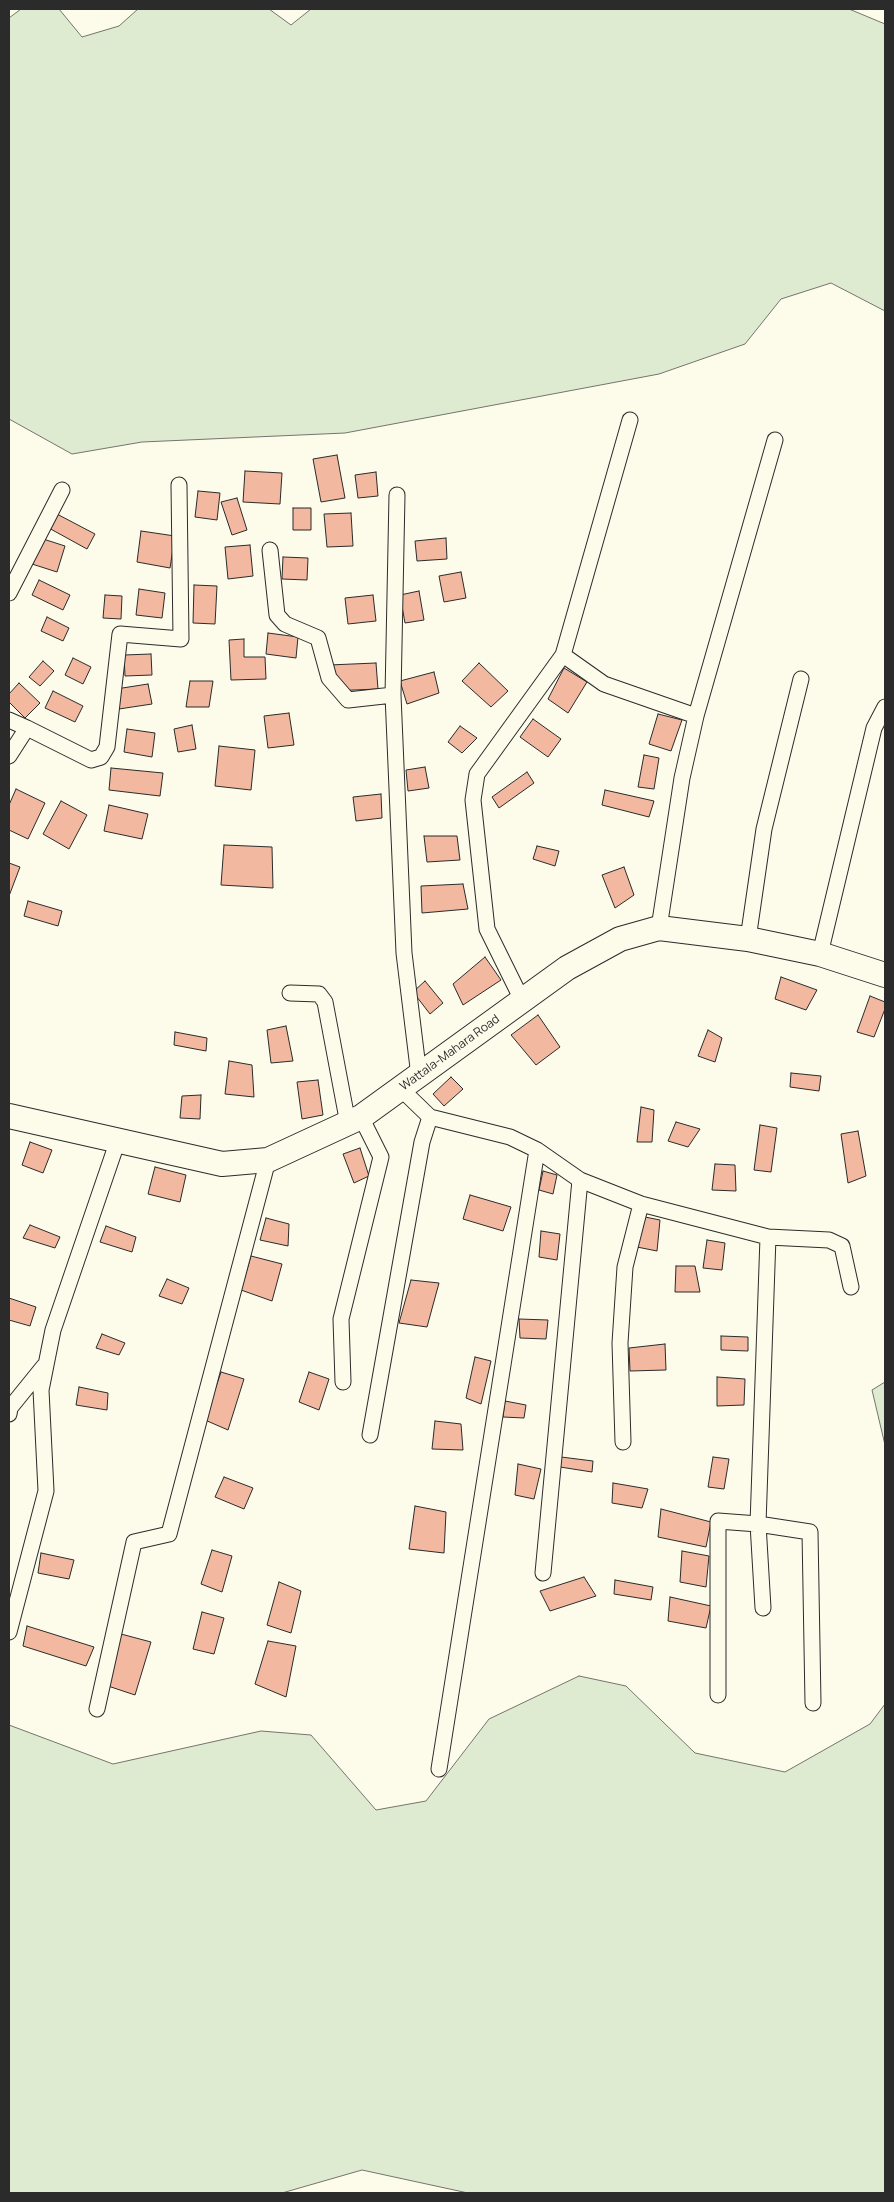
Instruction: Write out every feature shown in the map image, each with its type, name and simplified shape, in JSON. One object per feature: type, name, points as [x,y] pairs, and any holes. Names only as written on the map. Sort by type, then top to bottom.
[{"type":"main road","name":"Wattala-Mahara Road","points":[[9,1116],[222,1164],[268,1160],[354,1120],[410,1083],[567,968],[620,938],[659,928],[748,939],[820,954],[885,975]]},
{"type":"street","points":[[522,1000],[487,929],[473,800],[477,774],[563,655],[630,420]]},
{"type":"street","points":[[659,928],[682,778],[696,716],[775,440]]},
{"type":"street","points":[[9,720],[91,760],[101,757],[107,747],[120,634],[181,639],[178,485]]},
{"type":"street","points":[[9,593],[62,490]]},
{"type":"street","points":[[397,495],[393,695],[410,1083],[430,1117],[510,1137],[537,1150],[580,1180],[641,1204],[768,1237],[829,1240],[842,1246],[851,1287]]},
{"type":"street","points":[[270,550],[277,615],[285,624],[318,638],[329,678],[348,700],[393,695]]},
{"type":"street","points":[[563,655],[604,684],[696,716]]},
{"type":"street","points":[[748,939],[764,829],[801,678]]},
{"type":"street","points":[[820,954],[874,728],[885,707]]},
{"type":"street","points":[[9,756],[27,728]]},
{"type":"street","points":[[290,993],[319,994],[325,1002],[354,1120],[381,1157],[341,1319],[344,1382]]},
{"type":"street","points":[[370,1435],[422,1142],[430,1117]]},
{"type":"street","points":[[9,1632],[46,1491],[41,1390],[53,1330],[118,1140]]},
{"type":"street","points":[[439,1769],[537,1150]]},
{"type":"street","points":[[97,1709],[134,1542],[169,1534],[268,1160]]},
{"type":"street","points":[[544,1573],[580,1180]]},
{"type":"street","points":[[623,1442],[620,1343],[624,1276],[641,1204]]},
{"type":"street","points":[[763,1608],[758,1524],[768,1237]]},
{"type":"street","points":[[9,1414],[10,1408],[46,1364]]},
{"type":"street","points":[[718,1695],[718,1521],[758,1524],[810,1532],[813,1703]]},
{"type":"green space","points":[[21,9],[59,9],[82,37],[119,26],[138,9],[269,9],[291,25],[311,9],[849,9],[885,24],[885,311],[831,283],[781,299],[745,344],[659,374],[345,433],[142,442],[72,454],[9,419],[9,18]]},
{"type":"green space","points":[[885,1382],[885,1445],[872,1390]]},
{"type":"green space","points":[[579,1676],[626,1686],[695,1753],[785,1772],[870,1724],[885,1704],[885,2193],[468,2193],[362,2170],[282,2193],[9,2193],[9,1725],[113,1764],[261,1731],[311,1735],[376,1810],[426,1801],[489,1719]]},
{"type":"building","points":[[337,455],[345,498],[321,502],[313,459]]},
{"type":"building","points":[[245,471],[282,473],[280,504],[243,502]]},
{"type":"building","points":[[376,472],[378,496],[358,498],[355,475]]},
{"type":"building","points":[[198,491],[220,493],[217,520],[195,517]]},
{"type":"building","points":[[237,498],[247,530],[232,535],[221,502]]},
{"type":"building","points":[[293,508],[311,508],[311,530],[293,530]]},
{"type":"building","points":[[55,513],[95,534],[87,549],[47,527]]},
{"type":"building","points":[[351,513],[353,546],[327,547],[324,514]]},
{"type":"building","points":[[141,531],[175,536],[170,568],[137,562]]},
{"type":"building","points":[[40,538],[65,546],[57,572],[32,564]]},
{"type":"building","points":[[446,538],[447,559],[417,561],[415,541]]},
{"type":"building","points":[[250,545],[253,576],[228,579],[225,547]]},
{"type":"building","points":[[283,557],[308,558],[307,580],[282,579]]},
{"type":"building","points":[[461,572],[466,598],[444,602],[439,576]]},
{"type":"building","points":[[39,580],[70,595],[63,610],[32,595]]},
{"type":"building","points":[[194,585],[217,586],[215,624],[193,623]]},
{"type":"building","points":[[139,589],[165,593],[162,618],[136,615]]},
{"type":"building","points":[[419,591],[424,620],[405,623],[400,595]]},
{"type":"building","points":[[105,595],[122,596],[121,619],[103,618]]},
{"type":"building","points":[[373,595],[376,621],[348,624],[345,598]]},
{"type":"building","points":[[47,617],[69,628],[63,641],[41,631]]},
{"type":"building","points":[[268,633],[298,637],[296,658],[266,654]]},
{"type":"building","points":[[244,639],[244,657],[265,657],[266,679],[231,680],[229,640]]},
{"type":"building","points":[[151,654],[152,675],[125,676],[124,655]]},
{"type":"building","points":[[73,658],[91,667],[83,684],[65,675]]},
{"type":"building","points":[[43,661],[54,671],[40,686],[29,677]]},
{"type":"building","points":[[376,663],[378,689],[330,691],[329,665]]},
{"type":"building","points":[[479,663],[508,691],[491,707],[462,681]]},
{"type":"building","points":[[564,668],[587,682],[568,713],[548,699]]},
{"type":"building","points":[[434,672],[439,693],[407,704],[400,681]]},
{"type":"building","points":[[190,681],[213,681],[209,707],[186,707]]},
{"type":"building","points":[[19,683],[40,703],[25,718],[9,702],[9,694]]},
{"type":"building","points":[[148,684],[152,704],[119,709],[116,689]]},
{"type":"building","points":[[53,691],[83,706],[75,722],[45,708]]},
{"type":"building","points":[[289,713],[294,745],[268,748],[264,716]]},
{"type":"building","points":[[658,714],[682,720],[671,751],[649,744]]},
{"type":"building","points":[[533,719],[561,739],[548,757],[520,737]]},
{"type":"building","points":[[192,725],[196,749],[178,752],[174,729]]},
{"type":"building","points":[[460,726],[477,738],[462,753],[448,742]]},
{"type":"building","points":[[127,729],[155,733],[152,757],[124,752]]},
{"type":"building","points":[[219,746],[255,750],[251,790],[215,786]]},
{"type":"building","points":[[644,755],[659,758],[654,789],[638,787]]},
{"type":"building","points":[[425,767],[429,788],[408,791],[406,770]]},
{"type":"building","points":[[111,768],[163,773],[160,796],[109,790]]},
{"type":"building","points":[[527,772],[534,783],[499,808],[492,797]]},
{"type":"building","points":[[16,789],[45,803],[28,839],[9,830],[9,805]]},
{"type":"building","points":[[605,790],[654,801],[649,817],[602,805]]},
{"type":"building","points":[[381,794],[382,818],[356,821],[353,797]]},
{"type":"building","points":[[61,801],[87,815],[69,849],[43,834]]},
{"type":"building","points":[[109,805],[148,814],[142,839],[104,831]]},
{"type":"building","points":[[424,836],[457,836],[460,860],[427,862]]},
{"type":"building","points":[[224,845],[272,847],[273,888],[221,885]]},
{"type":"building","points":[[537,846],[559,851],[555,866],[533,859]]},
{"type":"building","points":[[9,863],[20,867],[9,896]]},
{"type":"building","points":[[624,867],[634,895],[615,908],[602,875]]},
{"type":"building","points":[[463,884],[468,909],[422,913],[421,886]]},
{"type":"building","points":[[28,901],[62,911],[58,926],[24,916]]},
{"type":"building","points":[[485,957],[501,980],[463,1005],[453,984]]},
{"type":"building","points":[[781,977],[817,990],[806,1010],[775,999]]},
{"type":"building","points":[[425,981],[443,1003],[430,1014],[413,992]]},
{"type":"building","points":[[870,996],[885,1002],[885,1009],[874,1037],[857,1032]]},
{"type":"building","points":[[538,1015],[560,1047],[536,1065],[511,1035]]},
{"type":"building","points":[[286,1026],[293,1061],[271,1063],[267,1030]]},
{"type":"building","points":[[708,1030],[722,1038],[715,1062],[698,1056]]},
{"type":"building","points":[[175,1032],[207,1038],[206,1051],[174,1045]]},
{"type":"building","points":[[229,1061],[252,1065],[254,1097],[225,1094]]},
{"type":"building","points":[[791,1073],[821,1076],[819,1091],[790,1087]]},
{"type":"building","points":[[451,1077],[463,1089],[444,1106],[433,1094]]},
{"type":"building","points":[[318,1080],[323,1115],[302,1119],[297,1082]]},
{"type":"building","points":[[201,1095],[200,1119],[180,1118],[182,1096]]},
{"type":"building","points":[[641,1107],[654,1110],[652,1142],[637,1142]]},
{"type":"building","points":[[676,1122],[700,1129],[688,1147],[668,1141]]},
{"type":"building","points":[[760,1125],[777,1128],[771,1172],[754,1170]]},
{"type":"building","points":[[858,1131],[866,1176],[848,1183],[841,1134]]},
{"type":"building","points":[[30,1142],[52,1150],[43,1173],[22,1165]]},
{"type":"building","points":[[360,1148],[369,1176],[354,1183],[343,1154]]},
{"type":"building","points":[[715,1164],[735,1165],[736,1191],[712,1190]]},
{"type":"building","points":[[155,1167],[186,1175],[180,1202],[148,1194]]},
{"type":"building","points":[[543,1171],[557,1175],[553,1194],[539,1190]]},
{"type":"building","points":[[470,1195],[511,1207],[503,1231],[463,1219]]},
{"type":"building","points":[[645,1217],[660,1220],[657,1251],[637,1247]]},
{"type":"building","points":[[266,1218],[289,1224],[288,1246],[260,1240]]},
{"type":"building","points":[[30,1225],[60,1237],[55,1248],[23,1238]]},
{"type":"building","points":[[106,1226],[136,1237],[132,1252],[100,1242]]},
{"type":"building","points":[[541,1231],[560,1234],[557,1260],[539,1257]]},
{"type":"building","points":[[707,1240],[725,1243],[722,1270],[703,1268]]},
{"type":"building","points":[[251,1256],[282,1264],[272,1301],[241,1290]]},
{"type":"building","points":[[676,1266],[695,1266],[700,1292],[675,1292]]},
{"type":"building","points":[[167,1279],[189,1288],[182,1304],[159,1296]]},
{"type":"building","points":[[411,1280],[439,1283],[427,1327],[399,1323]]},
{"type":"building","points":[[9,1298],[36,1307],[30,1326],[9,1320]]},
{"type":"building","points":[[519,1319],[548,1320],[546,1339],[520,1338]]},
{"type":"building","points":[[102,1334],[125,1343],[119,1355],[96,1348]]},
{"type":"building","points":[[721,1336],[748,1337],[748,1351],[721,1350]]},
{"type":"building","points":[[665,1344],[666,1370],[630,1371],[629,1348]]},
{"type":"building","points":[[475,1357],[491,1361],[481,1404],[466,1398]]},
{"type":"building","points":[[221,1372],[244,1379],[228,1430],[205,1420]]},
{"type":"building","points":[[309,1372],[329,1379],[319,1410],[299,1402]]},
{"type":"building","points":[[717,1377],[745,1379],[744,1405],[717,1406]]},
{"type":"building","points":[[79,1387],[108,1393],[107,1410],[76,1405]]},
{"type":"building","points":[[505,1401],[526,1405],[524,1418],[503,1417]]},
{"type":"building","points":[[435,1421],[461,1424],[463,1450],[432,1449]]},
{"type":"building","points":[[561,1457],[593,1461],[592,1472],[560,1467]]},
{"type":"building","points":[[713,1457],[729,1459],[724,1489],[708,1487]]},
{"type":"building","points":[[518,1464],[541,1469],[534,1499],[515,1495]]},
{"type":"building","points":[[224,1477],[253,1488],[244,1509],[215,1497]]},
{"type":"building","points":[[613,1483],[648,1489],[642,1508],[612,1503]]},
{"type":"building","points":[[415,1506],[446,1512],[444,1553],[409,1549]]},
{"type":"building","points":[[661,1509],[711,1522],[706,1547],[658,1537]]},
{"type":"building","points":[[212,1550],[232,1556],[222,1592],[201,1584]]},
{"type":"building","points":[[682,1551],[709,1556],[706,1587],[680,1582]]},
{"type":"building","points":[[41,1553],[74,1560],[69,1579],[38,1573]]},
{"type":"building","points":[[584,1577],[596,1596],[550,1611],[540,1591]]},
{"type":"building","points":[[615,1580],[653,1587],[651,1600],[614,1594]]},
{"type":"building","points":[[279,1582],[301,1591],[291,1633],[267,1625]]},
{"type":"building","points":[[670,1597],[711,1606],[706,1628],[668,1621]]},
{"type":"building","points":[[202,1612],[224,1618],[214,1654],[193,1649]]},
{"type":"building","points":[[27,1626],[94,1647],[86,1666],[23,1646]]},
{"type":"building","points":[[121,1634],[151,1642],[135,1695],[108,1686]]},
{"type":"building","points":[[268,1641],[296,1646],[286,1697],[255,1684]]}]
